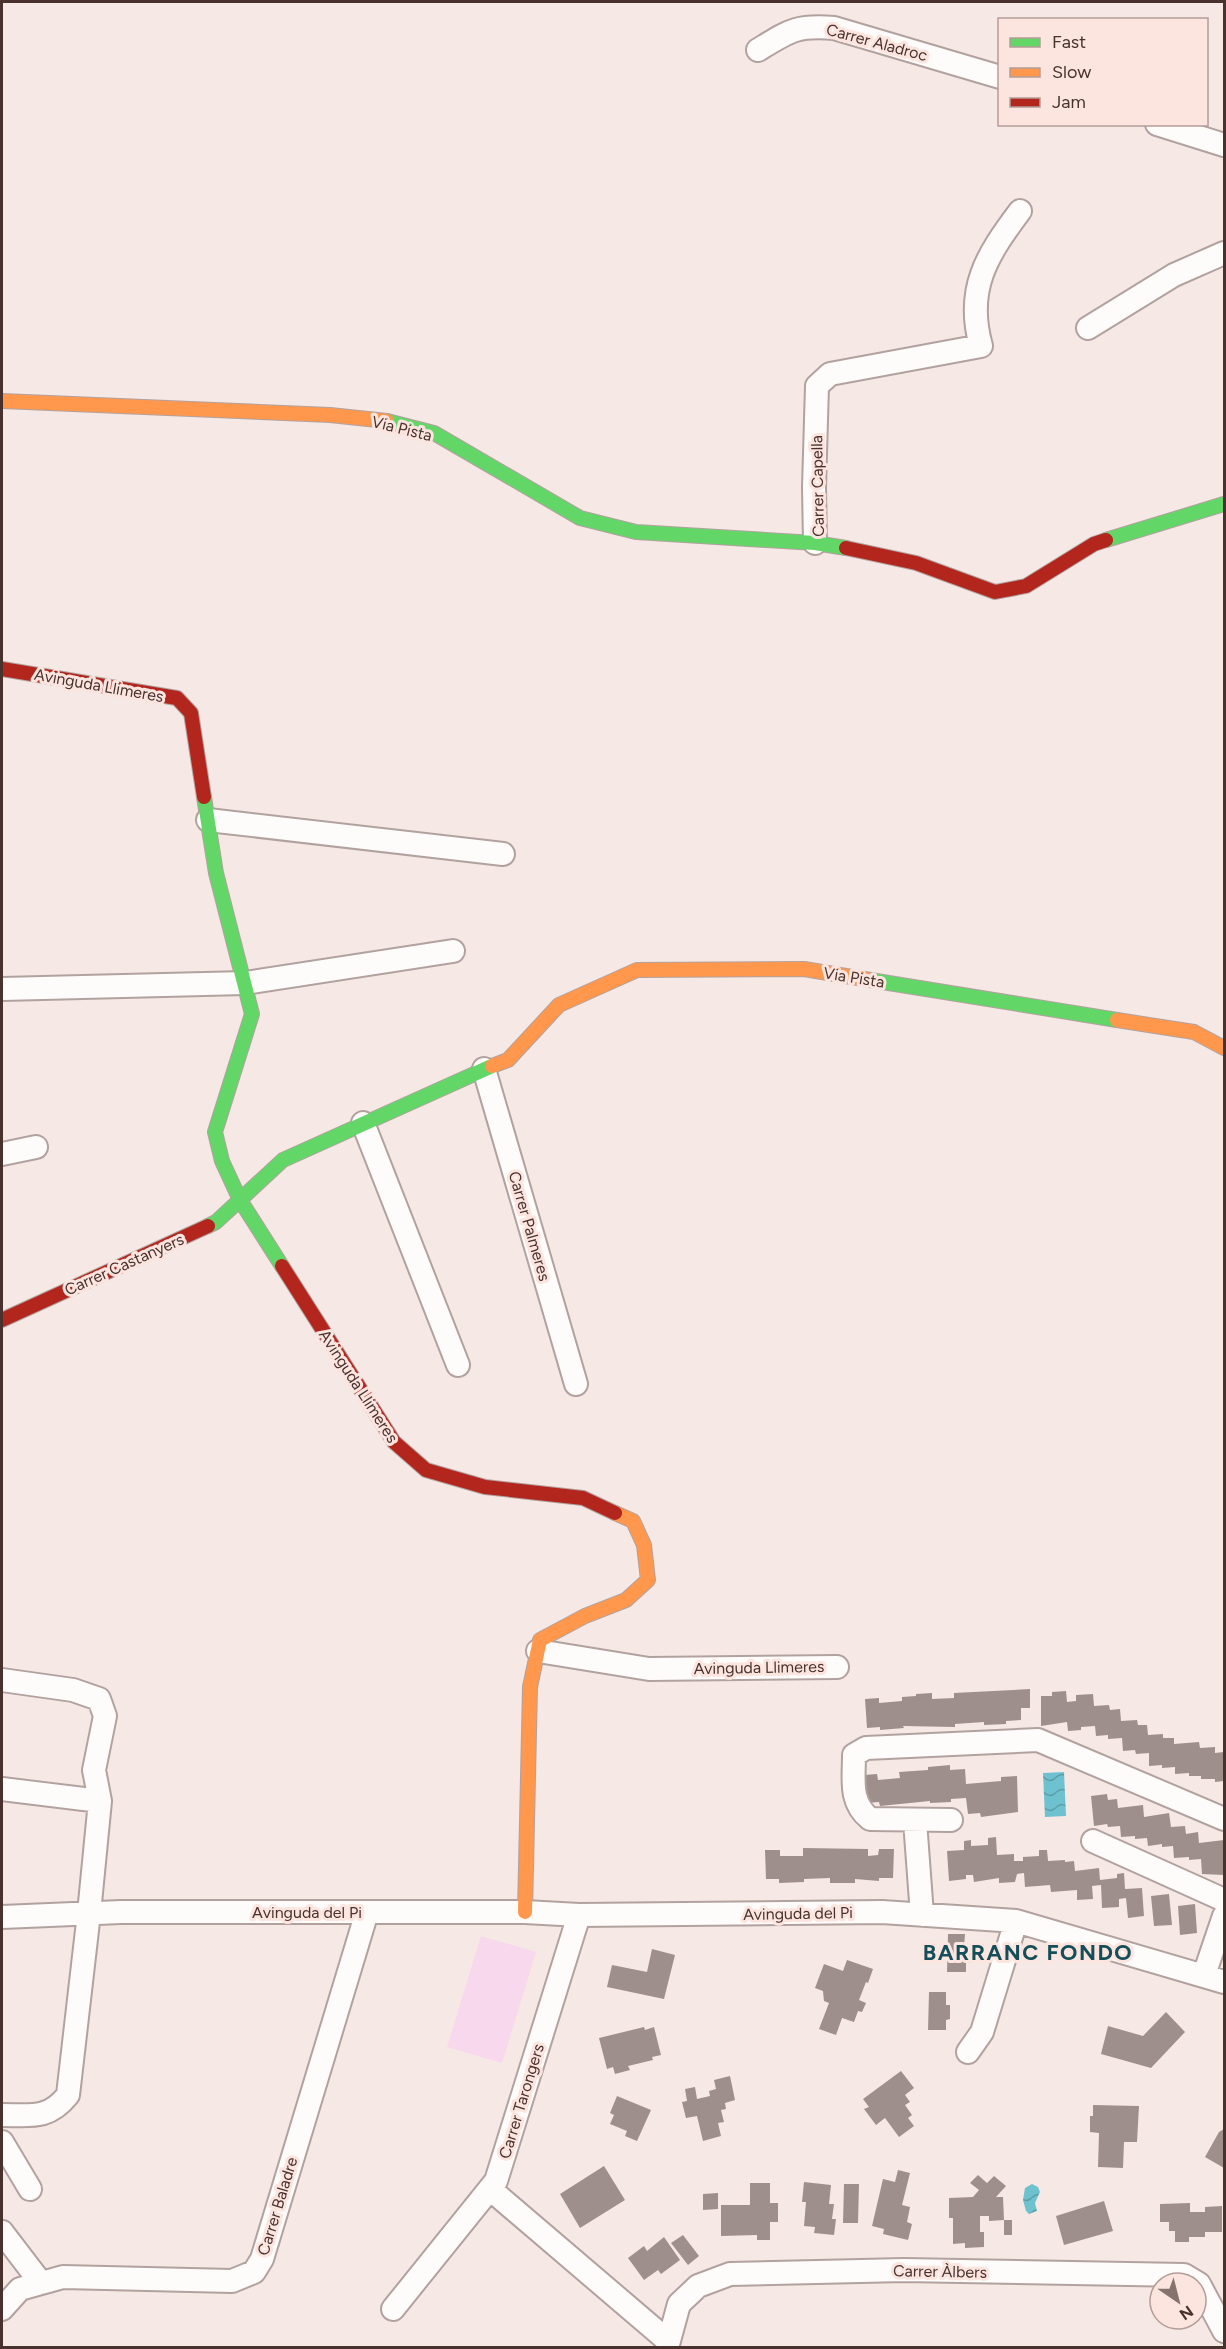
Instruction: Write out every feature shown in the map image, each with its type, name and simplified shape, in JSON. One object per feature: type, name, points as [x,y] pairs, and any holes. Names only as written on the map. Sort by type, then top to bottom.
[{"type":"street","name":"Carrer Aladroc","points":[[758,50],[789,31],[808,26],[834,28],[998,77]]},
{"type":"street","points":[[1164,126],[1224,144]]},
{"type":"street","name":"Carrer Capella","points":[[1020,211],[990,254],[977,287],[975,326],[981,346],[830,374],[817,386],[815,543],[916,563],[995,592],[1026,586],[1094,544],[1224,504]]},
{"type":"street","points":[[1088,327],[1174,275],[1224,254]]},
{"type":"street","name":"Via Pista","points":[[2,401],[330,415],[381,420],[434,433],[580,518],[636,532],[815,543]]},
{"type":"street","name":"Avinguda Llimeres","points":[[2,669],[177,698],[190,712],[216,873],[252,1014],[215,1132],[222,1161],[240,1200],[394,1442],[426,1470],[485,1487],[583,1498],[633,1521],[644,1545],[648,1580],[626,1600],[585,1617],[540,1640],[538,1651],[649,1669],[837,1666]]},
{"type":"street","points":[[208,820],[503,854]]},
{"type":"street","points":[[2,989],[245,983],[453,951]]},
{"type":"street","name":"Via Pista","points":[[484,1069],[508,1060],[559,1005],[637,970],[804,969],[1194,1032],[1224,1048]]},
{"type":"street","points":[[240,1200],[282,1160],[484,1069]]},
{"type":"street","name":"Carrer Palmeres","points":[[484,1069],[576,1384]]},
{"type":"street","points":[[363,1123],[458,1365]]},
{"type":"street","points":[[2,1154],[36,1147]]},
{"type":"street","name":"Carrer Castanyers","points":[[2,1320],[216,1222],[240,1200]]},
{"type":"street","points":[[538,1651],[530,1687],[525,1912],[579,1915]]},
{"type":"street","points":[[2,1680],[73,1690],[99,1699],[105,1716],[94,1770],[100,1801],[90,1913],[68,2095],[58,2108],[40,2115],[2,2115]]},
{"type":"street","points":[[951,1821],[870,1819],[860,1811],[855,1799],[854,1755],[866,1748],[1038,1740],[1224,1819]]},
{"type":"street","points":[[2,1789],[100,1801]]},
{"type":"street","points":[[915,1821],[922,1915]]},
{"type":"street","points":[[1093,1840],[1224,1900]]},
{"type":"street","name":"Carrer Baladre","points":[[31,2286],[63,2277],[232,2281],[254,2272],[262,2259],[367,1912]]},
{"type":"street","name":"Avinguda del Pi","points":[[2,1917],[90,1913],[525,1912]]},
{"type":"street","name":"Avinguda del Pi","points":[[579,1915],[871,1912],[1016,1921],[1214,1978]]},
{"type":"street","name":"Carrer Tarongers","points":[[393,2309],[496,2181],[579,1915]]},
{"type":"street","points":[[1214,1978],[1224,1916]]},
{"type":"street","points":[[968,2052],[982,2032],[1016,1921]]},
{"type":"street","points":[[2,2142],[30,2189]]},
{"type":"street","points":[[490,2189],[667,2344]]},
{"type":"street","points":[[2,2232],[31,2286],[2,2309]]},
{"type":"street","name":"Carrer Àlbers","points":[[667,2344],[680,2304],[698,2286],[730,2274],[869,2271],[1184,2275],[1199,2284],[1224,2331]]},
{"type":"shaded area","points":[[481,1936],[536,1952],[502,2063],[447,2047]]},
{"type":"water","points":[[1064,1772],[1066,1816],[1045,1817],[1043,1773]]},
{"type":"water","points":[[1032,2184],[1038,2187],[1040,2192],[1035,2203],[1037,2211],[1029,2214],[1023,2200],[1025,2188]]},
{"type":"building","points":[[1030,1689],[1030,1708],[1021,1708],[1021,1720],[1006,1721],[1006,1724],[984,1725],[984,1722],[955,1724],[955,1727],[903,1726],[904,1728],[880,1730],[880,1727],[867,1728],[865,1699],[879,1698],[879,1703],[902,1701],[902,1697],[916,1696],[916,1694],[932,1693],[932,1699],[954,1698],[954,1693]]},
{"type":"building","points":[[1066,1691],[1067,1702],[1076,1701],[1076,1695],[1093,1694],[1094,1706],[1109,1705],[1110,1710],[1120,1709],[1121,1721],[1137,1720],[1138,1725],[1147,1725],[1148,1735],[1163,1734],[1163,1738],[1174,1738],[1174,1744],[1199,1742],[1200,1748],[1215,1747],[1215,1753],[1224,1752],[1224,1781],[1201,1779],[1201,1776],[1189,1776],[1189,1773],[1175,1774],[1175,1767],[1149,1766],[1149,1753],[1136,1754],[1135,1750],[1123,1751],[1122,1738],[1108,1739],[1108,1735],[1096,1736],[1095,1726],[1068,1731],[1067,1722],[1041,1726],[1041,1696],[1052,1696],[1052,1692]]},
{"type":"building","points":[[950,1765],[950,1770],[965,1769],[966,1784],[1001,1781],[1001,1777],[1017,1776],[1018,1812],[981,1817],[980,1813],[968,1814],[966,1798],[951,1799],[951,1802],[930,1803],[930,1801],[880,1806],[879,1802],[866,1803],[864,1775],[877,1774],[878,1780],[900,1778],[899,1772],[928,1770],[928,1767]]},
{"type":"building","points":[[1107,1794],[1108,1800],[1117,1799],[1118,1808],[1143,1805],[1144,1817],[1169,1813],[1171,1827],[1185,1826],[1186,1834],[1198,1832],[1199,1843],[1224,1840],[1224,1875],[1202,1874],[1201,1859],[1174,1858],[1173,1846],[1162,1847],[1162,1844],[1148,1846],[1147,1838],[1121,1837],[1120,1826],[1108,1827],[1107,1824],[1094,1826],[1091,1796]]},
{"type":"building","points":[[996,1837],[997,1855],[1014,1854],[1014,1861],[1023,1861],[1023,1857],[1039,1856],[1039,1850],[1047,1850],[1048,1861],[1074,1861],[1075,1871],[1099,1868],[1100,1880],[1117,1878],[1117,1874],[1124,1873],[1125,1889],[1142,1888],[1144,1916],[1128,1918],[1126,1898],[1119,1899],[1119,1907],[1102,1908],[1101,1885],[1092,1886],[1093,1899],[1077,1900],[1077,1890],[1051,1892],[1050,1885],[1025,1887],[1024,1873],[1017,1874],[1015,1882],[999,1883],[999,1878],[974,1882],[973,1875],[966,1875],[966,1879],[949,1881],[947,1851],[964,1850],[964,1841],[971,1840],[971,1846],[988,1845],[988,1838]]},
{"type":"building","points":[[803,1848],[868,1849],[868,1856],[878,1855],[879,1849],[894,1849],[893,1878],[879,1878],[879,1881],[855,1879],[855,1883],[830,1883],[830,1878],[779,1883],[779,1879],[766,1879],[765,1850],[780,1850],[780,1856],[803,1856]]},
{"type":"building","points":[[1169,1894],[1172,1925],[1154,1926],[1151,1896]]},
{"type":"building","points":[[1195,1904],[1197,1933],[1180,1935],[1178,1906]]},
{"type":"building","points":[[948,1934],[965,1934],[964,1947],[970,1947],[970,1963],[966,1963],[966,1972],[947,1972]]},
{"type":"building","points":[[652,1949],[675,1955],[664,1999],[607,1987],[612,1965],[647,1972]]},
{"type":"building","points":[[847,1960],[873,1969],[859,2000],[866,2003],[862,2012],[858,2011],[854,2022],[842,2018],[836,2035],[819,2029],[829,2003],[824,2001],[823,1991],[815,1988],[824,1964],[843,1971]]},
{"type":"building","points":[[929,1992],[946,1992],[946,2005],[950,2005],[950,2019],[946,2020],[946,2030],[928,2030]]},
{"type":"building","points":[[1166,2012],[1185,2032],[1151,2068],[1101,2054],[1108,2026],[1143,2036]]},
{"type":"building","points":[[644,2027],[645,2030],[654,2027],[661,2055],[652,2057],[653,2060],[628,2066],[630,2070],[615,2074],[613,2067],[607,2069],[599,2038]]},
{"type":"building","points":[[901,2071],[914,2088],[905,2095],[910,2102],[905,2105],[912,2115],[908,2118],[914,2126],[899,2137],[885,2118],[876,2125],[864,2109],[869,2107],[863,2099]]},
{"type":"building","points":[[730,2076],[735,2100],[725,2103],[726,2109],[721,2110],[724,2122],[718,2123],[721,2136],[703,2141],[697,2116],[686,2118],[682,2102],[687,2101],[685,2089],[695,2087],[697,2099],[710,2096],[709,2091],[716,2089],[714,2080]]},
{"type":"building","points":[[617,2096],[651,2110],[637,2141],[625,2136],[627,2131],[610,2124],[614,2115],[610,2113]]},
{"type":"building","points":[[1093,2105],[1139,2106],[1137,2142],[1124,2142],[1123,2168],[1098,2167],[1099,2133],[1090,2132]]},
{"type":"building","points":[[1224,2129],[1224,2168],[1205,2157],[1219,2132]]},
{"type":"building","points":[[604,2166],[625,2200],[580,2228],[560,2194]]},
{"type":"building","points":[[898,2170],[910,2173],[902,2205],[910,2207],[907,2222],[912,2224],[908,2240],[883,2234],[884,2229],[872,2226],[883,2179],[895,2182]]},
{"type":"building","points":[[978,2175],[987,2183],[994,2176],[1006,2186],[996,2197],[1003,2197],[1004,2220],[989,2221],[989,2216],[980,2216],[980,2232],[984,2232],[984,2247],[965,2248],[965,2243],[953,2244],[953,2218],[949,2218],[949,2198],[973,2197],[979,2190],[970,2183]]},
{"type":"building","points":[[804,2182],[831,2185],[829,2204],[834,2204],[832,2219],[836,2219],[834,2235],[814,2233],[815,2227],[804,2226],[806,2202],[802,2202]]},
{"type":"building","points":[[750,2183],[770,2183],[770,2203],[778,2203],[778,2222],[770,2222],[770,2240],[757,2240],[757,2235],[721,2236],[721,2205],[750,2205]]},
{"type":"building","points":[[844,2184],[859,2184],[858,2223],[843,2223]]},
{"type":"building","points":[[718,2193],[718,2209],[703,2210],[703,2194]]},
{"type":"building","points":[[1104,2201],[1113,2231],[1064,2245],[1056,2216]]},
{"type":"building","points":[[1190,2203],[1190,2212],[1205,2212],[1205,2207],[1222,2206],[1222,2232],[1205,2232],[1205,2237],[1189,2237],[1189,2242],[1175,2242],[1175,2231],[1169,2231],[1169,2222],[1160,2222],[1160,2204]]},
{"type":"building","points":[[1004,2220],[1012,2220],[1012,2235],[1004,2235]]},
{"type":"building","points":[[683,2235],[699,2256],[688,2265],[671,2243]]},
{"type":"building","points":[[664,2237],[680,2260],[661,2274],[658,2270],[644,2280],[628,2258],[644,2246],[647,2251]]},
{"type":"traffic: fast","points":[[387,421],[434,433],[580,518],[636,532],[815,543],[846,548]]},
{"type":"traffic: fast","points":[[1106,540],[1224,504]]},
{"type":"traffic: fast","points":[[204,797],[216,873],[252,1014],[215,1132],[222,1161],[240,1200],[282,1266]]},
{"type":"traffic: fast","points":[[870,980],[1117,1020]]},
{"type":"traffic: fast","points":[[208,1226],[216,1222],[283,1160],[492,1066]]},
{"type":"traffic: slow","points":[[2,401],[330,415],[387,421]]},
{"type":"traffic: slow","points":[[492,1066],[508,1060],[559,1005],[637,970],[804,969],[870,980]]},
{"type":"traffic: slow","points":[[1117,1020],[1194,1032],[1224,1048]]},
{"type":"traffic: slow","points":[[525,1912],[530,1687],[540,1640],[585,1616],[626,1600],[648,1580],[644,1545],[633,1521],[615,1513]]},
{"type":"traffic: jam","points":[[846,548],[916,563],[995,592],[1026,586],[1094,544],[1106,540]]},
{"type":"traffic: jam","points":[[2,669],[177,698],[191,713],[204,797]]},
{"type":"traffic: jam","points":[[2,1320],[208,1226]]},
{"type":"traffic: jam","points":[[282,1266],[394,1442],[426,1470],[485,1487],[583,1498],[615,1513]]},
{"type":"district","name":"BARRANC FONDO","points":[[1028,1952]]}]
